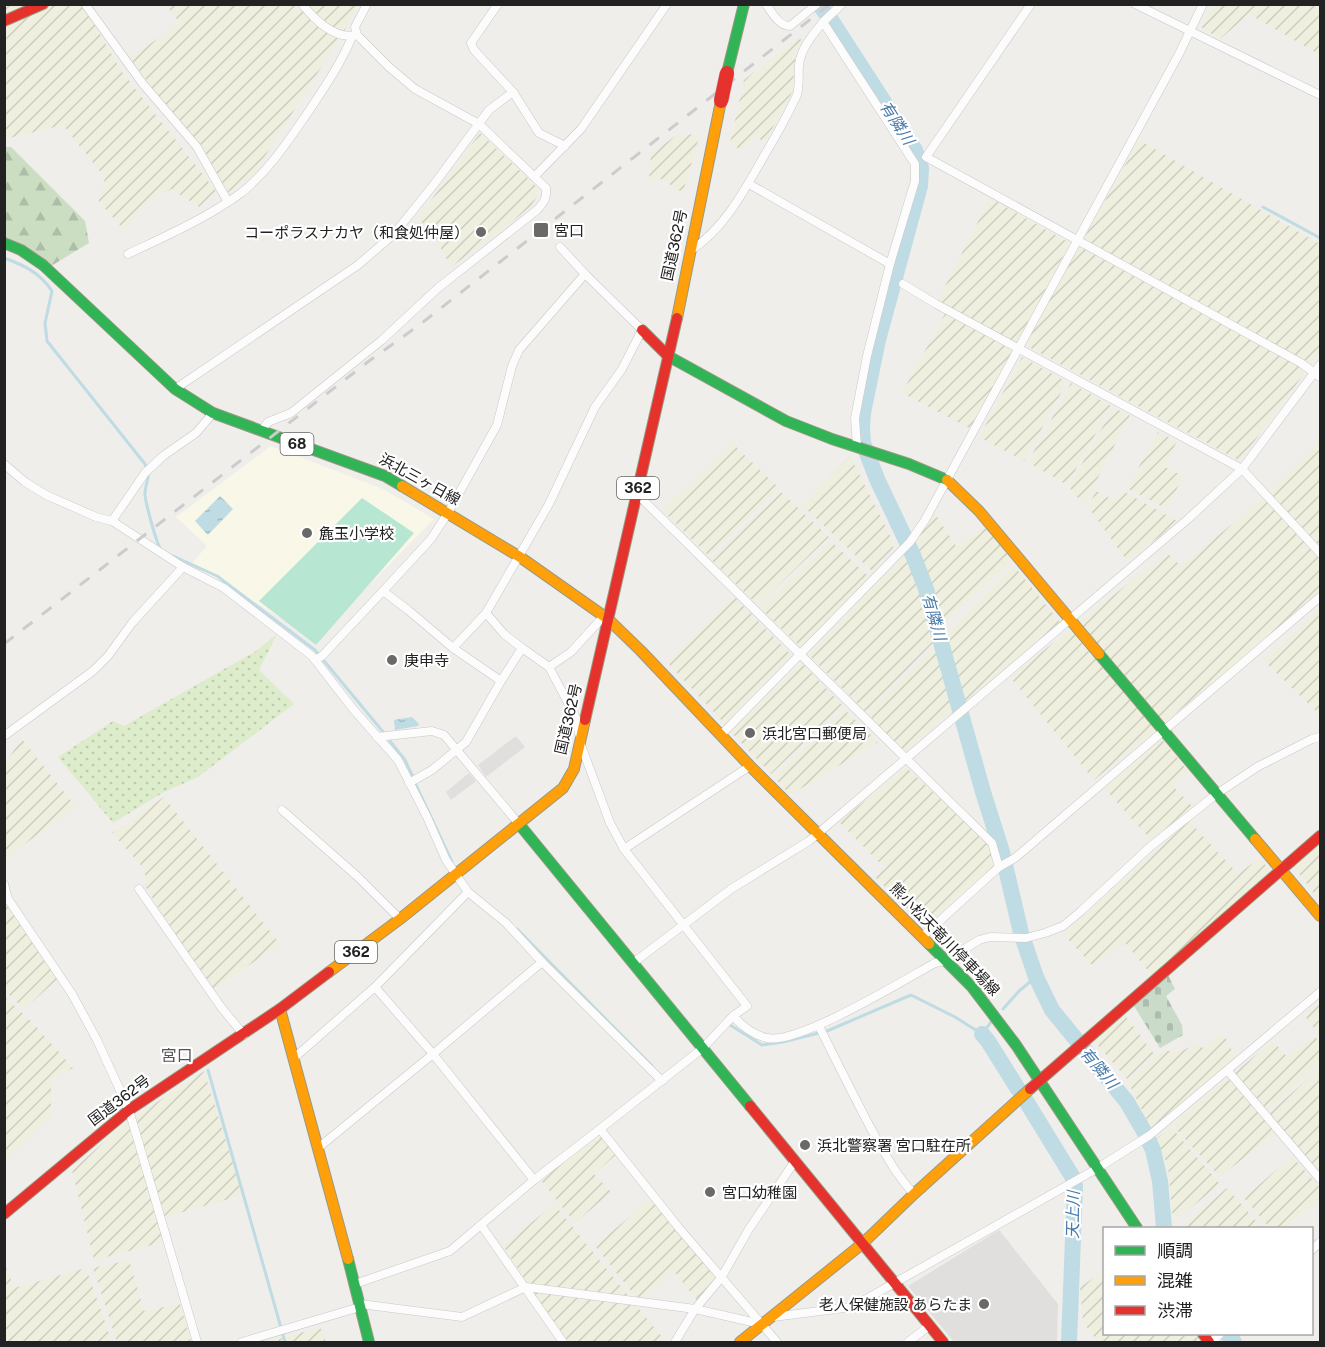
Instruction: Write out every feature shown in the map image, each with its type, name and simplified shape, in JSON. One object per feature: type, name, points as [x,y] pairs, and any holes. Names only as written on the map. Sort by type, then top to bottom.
[{"type":"main road","points":[[4,21],[43,4]]},
{"type":"main road","name":"国道362号","points":[[4,1214],[129,1110],[280,1010],[400,919],[563,788],[574,769],[606,618],[668,356],[727,73],[744,4]]},
{"type":"main road","name":"浜北三ヶ日線","points":[[4,243],[21,250],[43,265],[175,389],[213,413],[385,476],[520,557],[606,618]]},
{"type":"main road","points":[[642,330],[668,356],[786,421],[946,479],[979,511],[1320,916]]},
{"type":"main road","name":"熊小松天竜川停車場線","points":[[606,618],[641,651],[750,766],[972,987],[997,1018],[1040,1080],[1136,1227]]},
{"type":"main road","points":[[519,824],[943,1342]]},
{"type":"main road","points":[[740,1342],[862,1244],[1080,1044],[1320,836]]},
{"type":"main road","points":[[280,1010],[369,1342]]},
{"type":"street","points":[[85,4],[143,84],[197,147],[228,202]]},
{"type":"street","points":[[261,430],[268,422],[291,413],[382,340],[438,288],[537,210],[545,201],[546,188],[479,124],[415,88],[355,36],[336,33],[316,20],[302,4]]},
{"type":"street","points":[[128,254],[228,202],[259,177],[288,143],[342,61],[355,36],[355,27],[367,4]]},
{"type":"street","points":[[498,4],[471,43],[474,50],[513,92],[539,134],[566,146]]},
{"type":"street","points":[[534,177],[581,129],[667,4]]},
{"type":"street","points":[[766,4],[786,26],[790,26],[815,6]]},
{"type":"street","points":[[690,251],[701,244],[736,206],[797,95],[800,82],[798,68],[807,43],[823,22],[842,4]]},
{"type":"street","points":[[915,164],[925,159],[1031,4]]},
{"type":"street","points":[[1135,4],[1320,95]]},
{"type":"street","points":[[721,735],[908,544],[1019,347],[1203,4]]},
{"type":"street","points":[[823,22],[915,164],[915,181],[867,356],[855,418],[861,448]]},
{"type":"street","points":[[175,389],[381,247],[435,183],[489,110],[513,92]]},
{"type":"street","points":[[633,963],[731,889],[809,841],[1188,519],[1242,469],[1319,371],[925,159]]},
{"type":"street","points":[[748,184],[891,264]]},
{"type":"street","points":[[453,648],[486,613],[520,557],[549,504],[595,407],[621,369],[642,330],[560,247]]},
{"type":"street","points":[[318,658],[431,539],[448,513],[497,424],[512,366],[519,350],[585,274]]},
{"type":"street","points":[[903,284],[1242,469],[1320,553]]},
{"type":"street","points":[[112,521],[145,473],[196,434],[213,413]]},
{"type":"street","points":[[4,464],[25,482],[46,495],[96,517],[112,521],[183,567],[224,588],[318,658],[398,760],[455,875],[468,892],[506,923],[662,1081]]},
{"type":"street","points":[[637,494],[992,843],[999,867]]},
{"type":"street","points":[[4,736],[93,672],[132,623],[183,567]]},
{"type":"street","points":[[383,591],[453,648],[501,681]]},
{"type":"street","points":[[922,937],[999,867],[1015,858],[1320,597]]},
{"type":"street","points":[[355,1284],[450,1251],[534,1180],[662,1081],[747,1006],[624,849],[610,823],[580,743],[576,718],[549,667],[504,634],[486,613]]},
{"type":"street","points":[[549,667],[571,652],[606,618]]},
{"type":"street","points":[[409,783],[432,770],[466,742],[522,648]]},
{"type":"street","points":[[378,737],[438,732],[444,735],[519,824]]},
{"type":"street","points":[[733,1016],[746,1030],[769,1039],[791,1035],[819,1026],[935,963],[945,961],[979,940],[990,937],[1023,938],[1063,926],[1151,846],[1218,793],[1257,767],[1320,737]]},
{"type":"street","points":[[624,849],[750,766]]},
{"type":"street","points":[[282,810],[358,877],[400,919]]},
{"type":"street","points":[[4,884],[6,900],[72,994],[97,1040],[129,1110],[197,1342]]},
{"type":"street","points":[[139,888],[221,1007],[244,1035]]},
{"type":"street","points":[[294,1058],[375,987],[468,892]]},
{"type":"street","points":[[318,1148],[542,962]]},
{"type":"street","points":[[375,987],[433,1054],[534,1180]]},
{"type":"street","points":[[242,1342],[360,1306],[462,1317],[526,1287],[767,1320],[852,1307],[1073,1180],[1098,1168],[1147,1137],[1320,992]]},
{"type":"street","points":[[819,1026],[888,1160],[900,1179],[914,1194]]},
{"type":"street","points":[[1228,1071],[1320,1179]]},
{"type":"street","points":[[600,1129],[721,1278],[767,1320],[777,1342]]},
{"type":"street","points":[[675,1342],[695,1309],[721,1278],[749,1229],[795,1161]]},
{"type":"street","points":[[481,1225],[563,1342]]},
{"type":"street","points":[[908,1342],[929,1326]]},
{"type":"shaded area","name":"麁玉小学校","points":[[271,446],[383,489],[434,519],[316,639],[191,564],[207,546],[176,517]]},
{"type":"shaded area","points":[[516,736],[525,747],[486,777],[478,765]]},
{"type":"shaded area","points":[[469,773],[476,781],[451,800],[446,792]]},
{"type":"shaded area","points":[[999,1230],[1058,1304],[1057,1342],[954,1342],[908,1286]]},
{"type":"green space","points":[[4,5],[83,5],[122,72],[216,191],[199,207],[171,189],[150,201],[124,230],[98,200],[105,178],[63,125],[5,139]]},
{"type":"green space","points":[[166,5],[358,5],[345,30],[253,175],[224,195],[192,140],[130,58],[180,23]]},
{"type":"green space","points":[[1214,5],[1320,5],[1320,55],[1249,14],[1220,39],[1201,27]]},
{"type":"green space","points":[[798,38],[802,40],[796,50],[792,92],[765,142],[754,136],[742,151],[730,143],[744,80]]},
{"type":"green space","points":[[480,133],[537,187],[538,195],[531,206],[507,226],[451,267],[436,239],[418,218]]},
{"type":"green space","points":[[700,134],[683,192],[662,179],[649,180],[651,153],[677,135]]},
{"type":"green space","points":[[1139,140],[1320,244],[1320,352],[1240,461],[1027,346],[1027,340]]},
{"type":"green space","points":[[5,147],[11,147],[85,221],[89,243],[51,266],[5,244]]},
{"type":"green space","points":[[990,198],[1070,243],[971,429],[902,393],[947,310],[936,304]]},
{"type":"green space","points":[[1022,357],[1067,382],[1024,461],[979,437]]},
{"type":"green space","points":[[1071,383],[1111,406],[1067,485],[1028,462]]},
{"type":"green space","points":[[1113,408],[1130,415],[1084,505],[1069,487]]},
{"type":"green space","points":[[1158,432],[1177,441],[1165,467],[1183,476],[1167,509],[1127,488]]},
{"type":"green space","points":[[1320,441],[1320,596],[1094,780],[1010,677],[1167,553],[1181,566],[1260,501]]},
{"type":"green space","points":[[732,443],[779,488],[709,556],[662,510]]},
{"type":"green space","points":[[850,456],[892,539],[893,548],[872,571],[802,505]]},
{"type":"green space","points":[[1096,491],[1115,501],[1123,491],[1179,522],[1127,561],[1088,507]]},
{"type":"green space","points":[[781,492],[829,537],[758,605],[710,559]]},
{"type":"green space","points":[[362,498],[414,533],[316,645],[259,601]]},
{"type":"green space","points":[[934,512],[956,546],[986,528],[1012,560],[942,625],[932,585],[914,546]]},
{"type":"green space","points":[[831,541],[871,579],[801,647],[760,608]]},
{"type":"green space","points":[[905,554],[934,642],[866,712],[808,654]]},
{"type":"green space","points":[[1014,566],[1060,622],[904,752],[868,714]]},
{"type":"green space","points":[[734,596],[792,656],[726,725],[667,662]]},
{"type":"green space","points":[[1320,609],[1320,715],[1263,660]]},
{"type":"green space","points":[[277,634],[259,670],[294,704],[198,777],[164,792],[113,823],[58,757],[113,721],[124,726],[256,651]]},
{"type":"green space","points":[[802,663],[843,706],[771,774],[730,731]]},
{"type":"green space","points":[[845,710],[878,742],[790,795],[774,777]]},
{"type":"green space","points":[[1161,738],[1187,770],[1172,785],[1193,807],[1151,840],[1104,788]]},
{"type":"green space","points":[[22,739],[76,807],[5,858],[5,763]]},
{"type":"green space","points":[[906,767],[990,846],[994,866],[925,926],[875,877],[885,868],[839,822]]},
{"type":"green space","points":[[164,797],[280,944],[210,992],[145,886],[145,870],[112,833]]},
{"type":"green space","points":[[1189,821],[1238,874],[1260,858],[1273,875],[1153,977],[1125,943],[1092,965],[1063,934]]},
{"type":"green space","points":[[1320,845],[1320,901],[1294,867]]},
{"type":"green space","points":[[7,906],[60,977],[24,1009],[5,991],[4,908]]},
{"type":"green space","points":[[1168,975],[1175,989],[1166,996],[1182,1025],[1183,1035],[1160,1048],[1134,1006]]},
{"type":"green space","points":[[5,997],[34,1024],[73,1068],[51,1079],[51,1117],[7,1159],[4,1157]]},
{"type":"green space","points":[[1320,1002],[1320,1036],[1305,1016]]},
{"type":"green space","points":[[1124,1014],[1154,1054],[1127,1079],[1093,1040]]},
{"type":"green space","points":[[1223,1033],[1236,1058],[1152,1130],[1128,1082],[1162,1051],[1182,1051],[1197,1043],[1203,1048]]},
{"type":"green space","points":[[1314,1035],[1320,1043],[1320,1063],[1265,1112],[1233,1074],[1273,1041],[1287,1057]]},
{"type":"green space","points":[[1320,1068],[1320,1175],[1268,1114]]},
{"type":"green space","points":[[204,1071],[243,1195],[162,1218],[164,1242],[94,1260],[72,1170],[127,1122]]},
{"type":"green space","points":[[1227,1078],[1276,1132],[1220,1177],[1172,1125]]},
{"type":"green space","points":[[1171,1127],[1220,1184],[1173,1222],[1168,1166],[1156,1139]]},
{"type":"green space","points":[[600,1129],[619,1152],[594,1174],[611,1192],[575,1223],[539,1178]]},
{"type":"green space","points":[[1292,1156],[1320,1188],[1320,1198],[1286,1227],[1269,1227],[1244,1198]]},
{"type":"green space","points":[[1227,1188],[1261,1227],[1180,1227]]},
{"type":"green space","points":[[654,1196],[720,1279],[699,1303],[673,1270],[639,1301],[595,1246]]},
{"type":"green space","points":[[554,1204],[666,1342],[566,1342],[503,1246]]},
{"type":"green space","points":[[129,1260],[144,1311],[180,1304],[191,1342],[117,1342],[93,1268]]},
{"type":"green space","points":[[4,1261],[14,1288],[86,1268],[112,1342],[5,1342]]},
{"type":"green space","points":[[1103,1272],[1103,1335],[1198,1335],[1203,1342],[1098,1342],[1083,1322],[1080,1287]]},
{"type":"green space","points":[[320,1327],[326,1342],[269,1342]]},
{"type":"water","points":[[220,496],[233,509],[208,535],[195,521]]},
{"type":"water","points":[[412,717],[419,724],[418,726],[395,730],[394,720]]},
{"type":"waterway","name":"有隣川","points":[[819,4],[915,150],[921,168],[920,186],[878,340],[863,413],[863,443],[926,589],[1002,852],[1021,933],[1036,977],[1052,1010],[1127,1102],[1145,1133],[1153,1150],[1160,1181],[1164,1227]]},
{"type":"waterway","points":[[1263,207],[1320,238]]},
{"type":"waterway","points":[[4,258],[31,270],[52,291],[45,323],[47,341],[145,464],[148,476],[145,492],[146,503],[160,548]]},
{"type":"waterway","points":[[173,556],[217,576],[315,650],[384,733]]},
{"type":"waterway","points":[[390,741],[405,760],[414,779]]},
{"type":"waterway","points":[[415,783],[452,862]]},
{"type":"waterway","points":[[517,929],[652,1066]]},
{"type":"waterway","points":[[1003,1009],[1036,977]]},
{"type":"waterway","points":[[727,1023],[762,1045],[783,1042],[827,1031],[911,995],[955,1017],[982,1034],[991,1022]]},
{"type":"waterway","name":"天上川","points":[[982,1034],[1018,1089]]},
{"type":"waterway","points":[[208,1070],[285,1342]]},
{"type":"waterway","name":"天上川","points":[[1026,1101],[1072,1176],[1075,1186],[1069,1342]]},
{"type":"waterway","name":"有隣川","points":[[1228,1335],[1234,1342]]},
{"type":"railway","points":[[4,644],[369,361],[418,326],[830,4]]},
{"type":"traffic: fast","points":[[727,73],[744,4]]},
{"type":"traffic: fast","points":[[4,243],[21,250],[43,265],[175,389],[213,413],[385,476],[402,486]]},
{"type":"traffic: fast","points":[[668,356],[786,421],[832,439],[909,464],[947,480]]},
{"type":"traffic: fast","points":[[1099,654],[1255,839]]},
{"type":"traffic: fast","points":[[519,824],[750,1106]]},
{"type":"traffic: fast","points":[[929,944],[972,987],[1016,1045],[1136,1227]]},
{"type":"traffic: fast","points":[[348,1259],[369,1342]]},
{"type":"traffic: slow","points":[[677,318],[721,101]]},
{"type":"traffic: slow","points":[[947,480],[979,511],[1099,654]]},
{"type":"traffic: slow","points":[[402,486],[520,557],[608,619]]},
{"type":"traffic: slow","points":[[608,619],[750,766],[929,944]]},
{"type":"traffic: slow","points":[[329,972],[400,919],[563,788],[574,769],[585,720]]},
{"type":"traffic: slow","points":[[1255,839],[1320,916]]},
{"type":"traffic: slow","points":[[280,1009],[348,1259]]},
{"type":"traffic: slow","points":[[740,1342],[862,1244],[1030,1089]]},
{"type":"traffic: jam","points":[[4,21],[43,4]]},
{"type":"traffic: jam","points":[[721,101],[727,73]]},
{"type":"traffic: jam","points":[[585,720],[677,318]]},
{"type":"traffic: jam","points":[[642,330],[668,356]]},
{"type":"traffic: jam","points":[[1030,1089],[1320,836]]},
{"type":"traffic: jam","points":[[4,1214],[129,1110],[280,1009],[329,972]]},
{"type":"traffic: jam","points":[[750,1106],[943,1342]]},
{"type":"traffic: jam","points":[[1204,1335],[1209,1342]]},
{"type":"place","name":"宮口","points":[[541,230]]},
{"type":"place","name":"コーポラスナカヤ（和食処仲屋）","points":[[481,232]]},
{"type":"place","name":"麁玉小学校","points":[[307,533]]},
{"type":"place","name":"庚申寺","points":[[392,660]]},
{"type":"place","name":"浜北宮口郵便局","points":[[750,733]]},
{"type":"place","name":"浜北警察署 宮口駐在所","points":[[805,1145]]},
{"type":"place","name":"宮口幼稚園","points":[[710,1192]]},
{"type":"place","name":"老人保健施設 あらたま","points":[[984,1304]]},
{"type":"district","name":"宮口","points":[[177,1055]]}]
